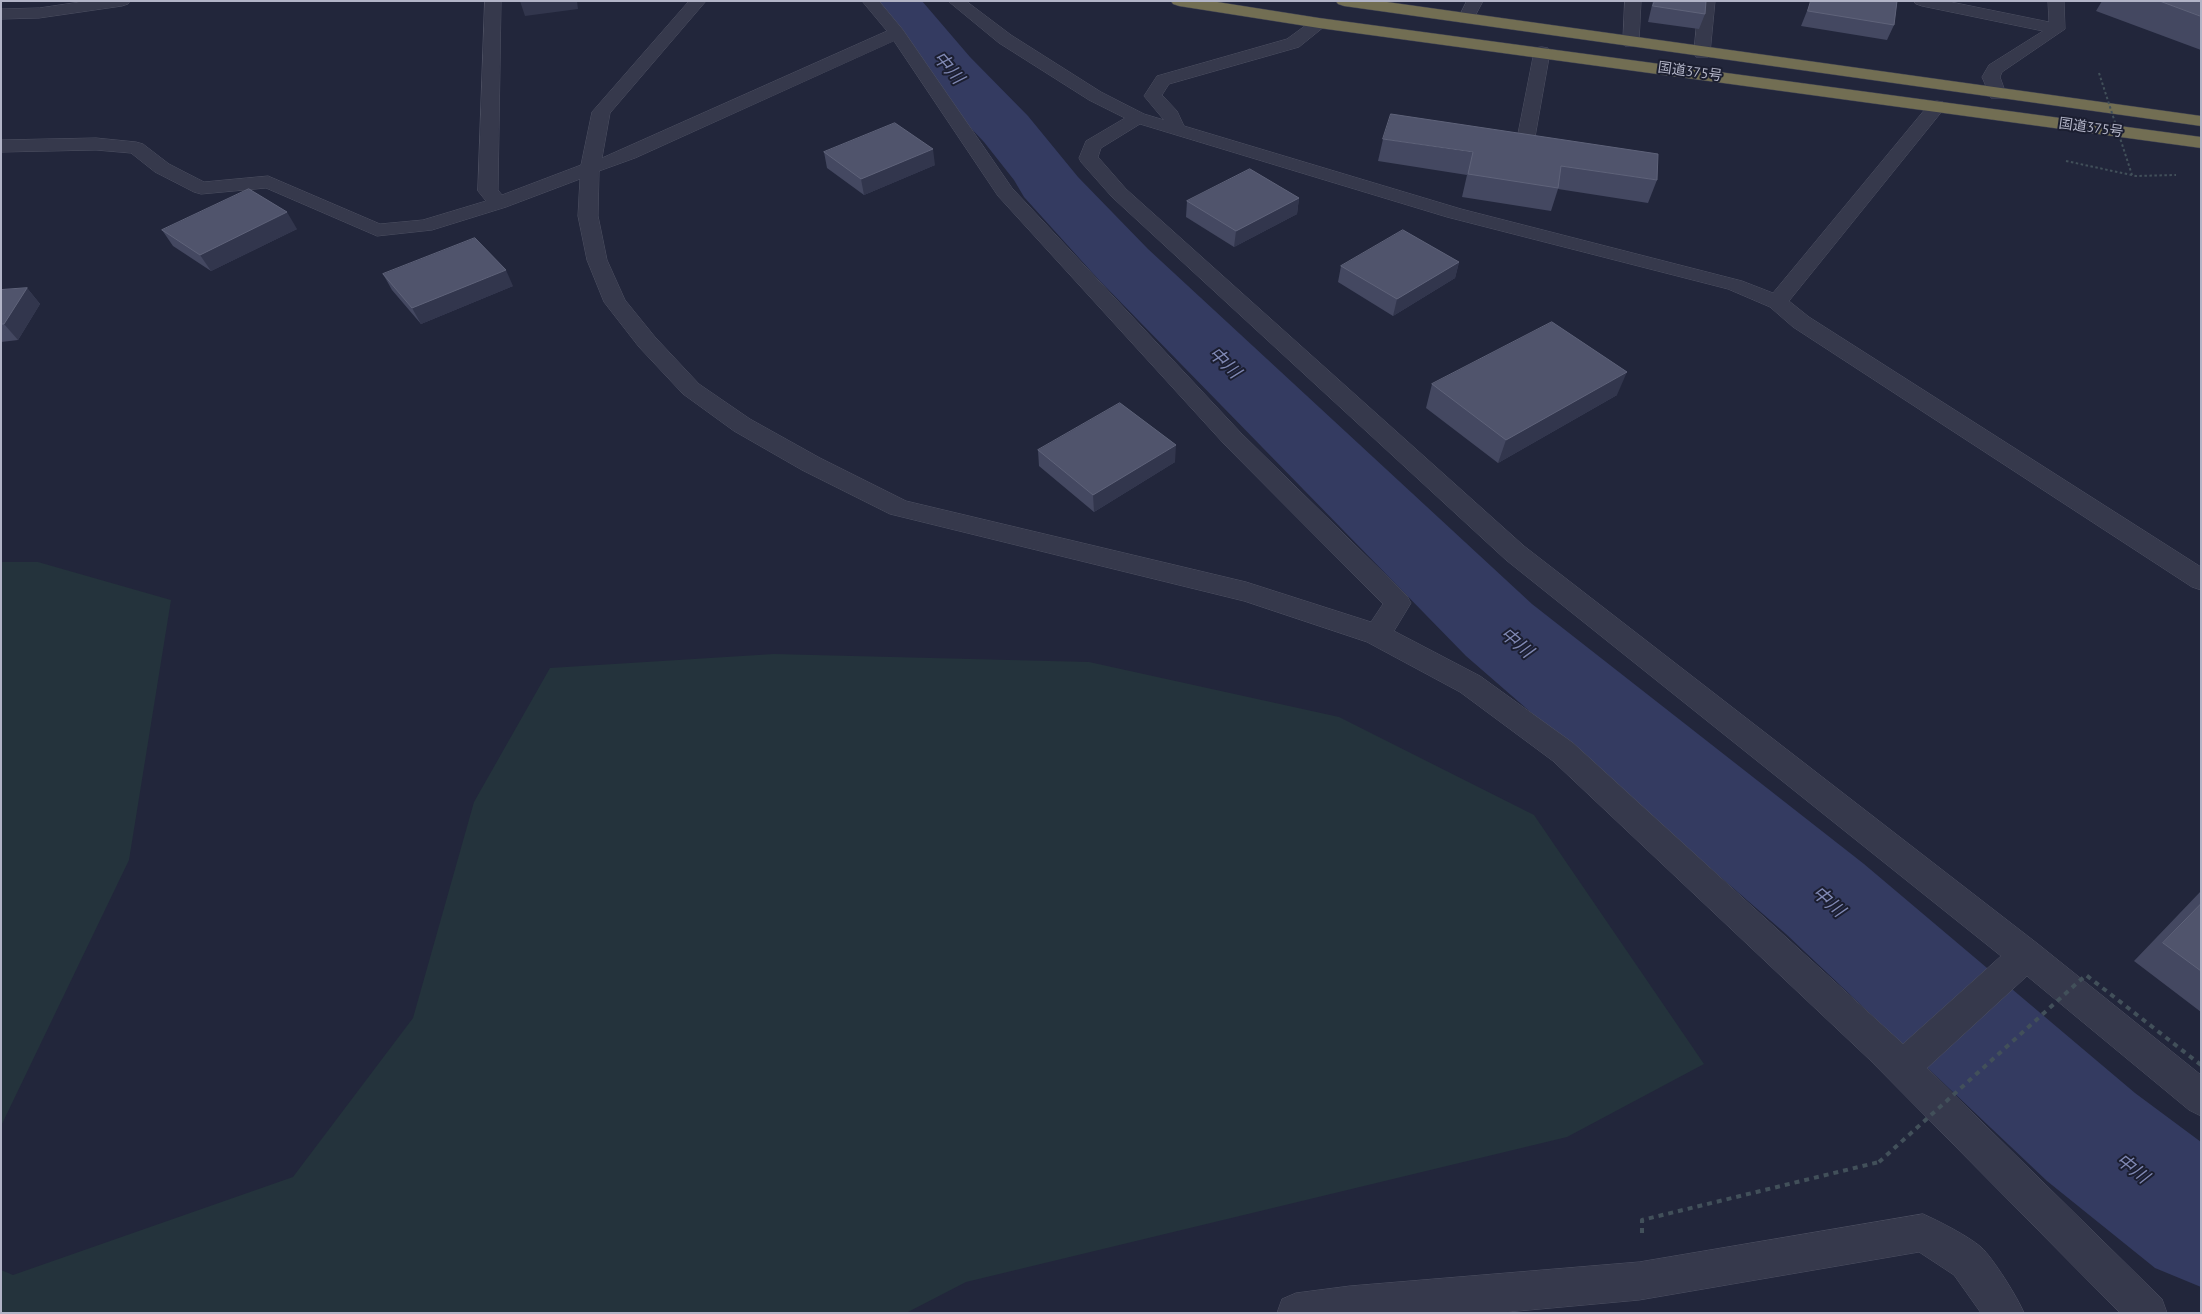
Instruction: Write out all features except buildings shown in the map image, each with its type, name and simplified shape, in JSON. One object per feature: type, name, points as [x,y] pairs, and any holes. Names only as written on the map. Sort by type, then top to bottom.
[{"type":"highway","name":"国道375号","points":[[1179,1],[1319,23],[2201,143]]},
{"type":"highway","name":"国道375号","points":[[1344,1],[1997,94],[2201,121]]},
{"type":"street","points":[[1,14],[39,13],[122,1]]},
{"type":"street","points":[[493,1],[488,191],[499,204]]},
{"type":"street","points":[[698,1],[601,112],[590,169],[588,216],[597,260],[615,302],[647,342],[691,389],[742,425],[811,464],[900,508],[1246,592],[1376,635],[1470,684],[1563,752],[1913,1058],[2148,1313]]},
{"type":"street","points":[[870,1],[898,33],[1006,192],[1233,439],[1398,603],[1376,635]]},
{"type":"street","points":[[956,1],[1005,40],[1096,96],[1138,118],[1454,213],[1735,285],[1777,302],[1801,322],[2201,580]]},
{"type":"street","points":[[1466,19],[1475,1]]},
{"type":"street","points":[[1631,42],[1633,1]]},
{"type":"street","points":[[1702,52],[1707,1]]},
{"type":"street","points":[[1922,1],[2057,29]]},
{"type":"street","points":[[2056,1],[2057,29]]},
{"type":"street","points":[[1176,129],[1172,115],[1153,96],[1163,80],[1293,43],[1319,23]]},
{"type":"street","points":[[1997,94],[1992,78],[1995,69],[2057,29]]},
{"type":"street","points":[[1,146],[96,144],[136,148],[162,168],[201,188],[268,182],[377,230],[425,226],[499,204],[638,150],[898,33]]},
{"type":"street","points":[[1523,154],[1542,52]]},
{"type":"street","points":[[1777,302],[1937,106]]},
{"type":"street","points":[[1138,118],[1093,145],[1088,158],[1119,193],[1515,552],[2026,955],[2201,1098]]},
{"type":"street","points":[[1913,1058],[2026,955]]},
{"type":"street","points":[[1296,1313],[1350,1306],[1639,1281],[1923,1233],[1968,1261],[2005,1313]]},
{"type":"path","points":[[2098,73],[2132,175]]},
{"type":"path","points":[[2061,160],[2132,175],[2165,178],[2178,175]]},
{"type":"path","points":[[1639,1281],[1642,1220],[1879,1162],[2086,975],[2201,1065]]},
{"type":"shaded area","points":[[1,562],[38,562],[171,600],[129,860],[1,1126]]},
{"type":"shaded area","points":[[774,654],[1089,662],[1339,717],[1534,815],[1704,1064],[1567,1137],[966,1282],[906,1313],[1,1313],[1,1270],[13,1275],[293,1177],[413,1018],[474,802],[550,668]]},
{"type":"waterway","name":"中川","points":[[892,1],[949,70],[1006,129],[1046,178],[1047,183],[1123,264],[1499,630],[1825,899],[2091,1137],[2201,1222]]}]
